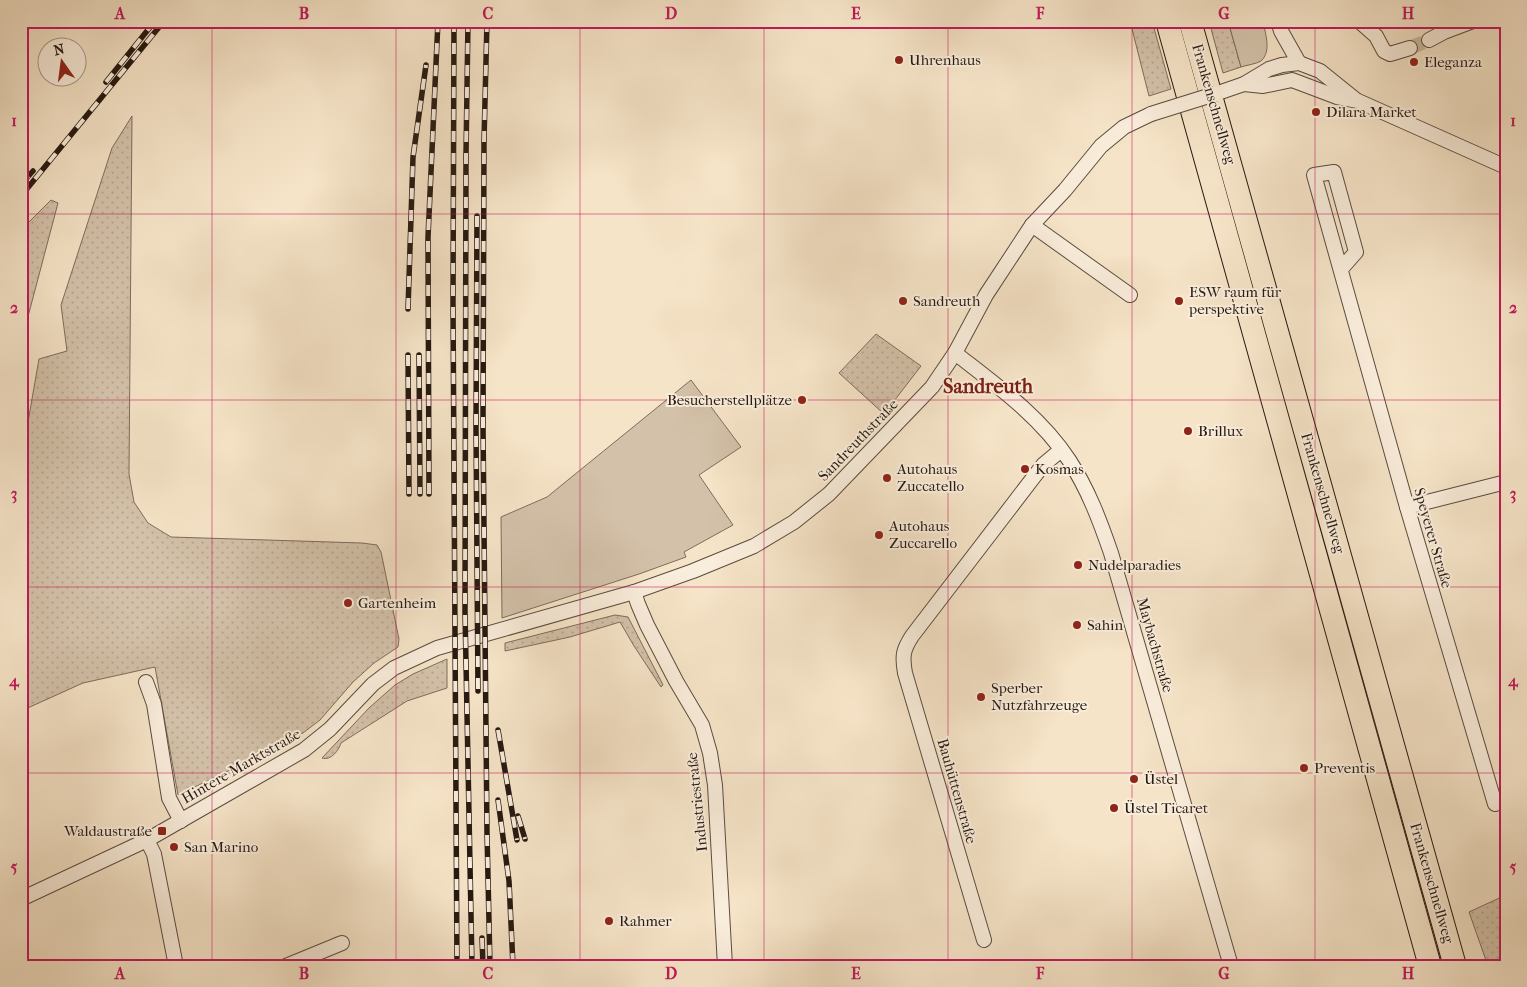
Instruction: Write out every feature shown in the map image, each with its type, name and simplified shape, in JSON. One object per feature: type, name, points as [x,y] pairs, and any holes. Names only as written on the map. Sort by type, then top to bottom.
[{"type":"highway","name":"Frankenschnellweg","points":[[1167,21],[1429,966]]},
{"type":"highway","name":"Frankenschnellweg","points":[[1190,21],[1455,966]]},
{"type":"highway","points":[[1441,916],[1460,966]]},
{"type":"street","points":[[1278,21],[1285,39],[1299,63],[1320,71],[1358,101]]},
{"type":"street","points":[[1359,21],[1376,36],[1384,51],[1390,54],[1410,48]]},
{"type":"street","points":[[1429,40],[1473,21]]},
{"type":"street","points":[[1299,63],[1292,80],[1336,97],[1358,101],[1506,167]]},
{"type":"street","name":"Sandreuthstraße","points":[[634,592],[693,571],[754,546],[794,522],[829,494],[932,387],[955,353],[986,295],[1032,225],[1065,190],[1101,146],[1124,127],[1152,114],[1244,84],[1269,69],[1299,63]]},
{"type":"street","name":"Sandreuthstraße","points":[[1244,84],[1263,86],[1292,80]]},
{"type":"street","name":"Speyerer Straße","points":[[1341,269],[1356,252],[1334,172],[1314,175],[1407,507],[1495,804],[1506,801]]},
{"type":"street","points":[[1032,225],[1130,295]]},
{"type":"street","name":"Maybachstraße","points":[[955,353],[1009,395],[1039,423],[1078,475],[1097,513],[1111,553],[1231,966]]},
{"type":"street","name":"Bauhüttenstraße","points":[[984,940],[905,673],[903,654],[912,636],[1044,465],[1061,450]]},
{"type":"street","points":[[1407,507],[1506,482]]},
{"type":"street","name":"Hintere Marktstraße","points":[[21,899],[147,840],[304,750],[330,729],[373,684],[394,668],[437,648],[634,592]]},
{"type":"street","name":"Industriestraße","points":[[634,592],[647,625],[676,681],[702,725],[710,753],[714,785],[725,966]]},
{"type":"street","points":[[146,682],[154,704],[169,798],[181,820]]},
{"type":"street","points":[[147,840],[154,854],[176,966]]},
{"type":"street","points":[[286,966],[342,943]]},
{"type":"shaded area","points":[[1130,21],[1152,21],[1171,89],[1149,96]]},
{"type":"shaded area","points":[[1209,21],[1228,21],[1241,67],[1223,73]]},
{"type":"shaded area","points":[[1228,21],[1263,21],[1267,47],[1261,61],[1241,67]]},
{"type":"shaded area","points":[[132,116],[129,474],[134,502],[148,523],[171,537],[377,545],[381,552],[399,639],[398,647],[374,663],[353,682],[320,720],[295,739],[178,795],[155,667],[83,683],[21,711],[21,462],[39,359],[67,351],[61,305],[112,148]]},
{"type":"shaded area","points":[[51,200],[58,203],[21,343],[21,230]]},
{"type":"shaded area","points":[[876,334],[921,366],[884,414],[839,373]]},
{"type":"shaded area","points":[[691,380],[741,447],[699,475],[733,525],[684,552],[686,557],[502,618],[501,517],[547,497]]},
{"type":"shaded area","points":[[615,615],[628,617],[663,685],[661,687],[620,622],[570,637],[505,651],[505,643]]},
{"type":"shaded area","points":[[447,659],[447,688],[407,701],[341,743],[336,752],[331,756],[325,759],[322,758],[369,708],[395,685],[413,674]]},
{"type":"shaded area","points":[[1417,857],[1447,966],[1438,966],[1408,859]]},
{"type":"shaded area","points":[[1506,895],[1506,966],[1488,966],[1469,912]]},
{"type":"tunnel","points":[[1410,48],[1429,40]]},
{"type":"railway","points":[[106,82],[155,21]]},
{"type":"railway","points":[[21,196],[164,21]]},
{"type":"railway","points":[[429,494],[428,237],[438,21]]},
{"type":"railway","points":[[454,21],[453,303],[457,966]]},
{"type":"railway","points":[[468,21],[465,612],[472,966]]},
{"type":"railway","points":[[487,21],[484,141],[483,425],[490,966]]},
{"type":"railway","points":[[408,309],[413,157],[426,65]]},
{"type":"railway","points":[[21,184],[33,171]]},
{"type":"railway","points":[[477,216],[478,691]]},
{"type":"railway","points":[[408,355],[409,494]]},
{"type":"railway","points":[[419,355],[420,494]]},
{"type":"railway","points":[[498,730],[517,840]]},
{"type":"railway","points":[[498,800],[509,881],[513,966]]},
{"type":"railway","points":[[518,816],[525,839]]},
{"type":"railway","points":[[482,938],[483,966]]},
{"type":"place","name":"Uhrenhaus","points":[[899,60]]},
{"type":"place","name":"Eleganza","points":[[1414,62]]},
{"type":"place","name":"Dilara Market","points":[[1316,112]]},
{"type":"place","name":"Sandreuth","points":[[903,301]]},
{"type":"place","name":"ESW raum für perspektive","points":[[1179,301]]},
{"type":"place","name":"Besucherstellplätze","points":[[802,400]]},
{"type":"place","name":"Brillux","points":[[1188,431]]},
{"type":"place","name":"Kosmas","points":[[1025,469]]},
{"type":"place","name":"Autohaus Zuccatello","points":[[887,478]]},
{"type":"place","name":"Autohaus Zuccarello","points":[[879,535]]},
{"type":"place","name":"Nudelparadies","points":[[1078,565]]},
{"type":"place","name":"Gartenheim","points":[[348,603]]},
{"type":"place","name":"Sahin","points":[[1077,625]]},
{"type":"place","name":"Sperber Nutzfahrzeuge","points":[[981,697]]},
{"type":"place","name":"Preventis","points":[[1304,768]]},
{"type":"place","name":"Üstel","points":[[1134,779]]},
{"type":"place","name":"Üstel Ticaret","points":[[1114,808]]},
{"type":"place","name":"Waldaustraße","points":[[162,831]]},
{"type":"place","name":"San Marino","points":[[174,847]]},
{"type":"place","name":"Rahmer","points":[[609,921]]},
{"type":"district","name":"Sandreuth","points":[[988,386]]}]
